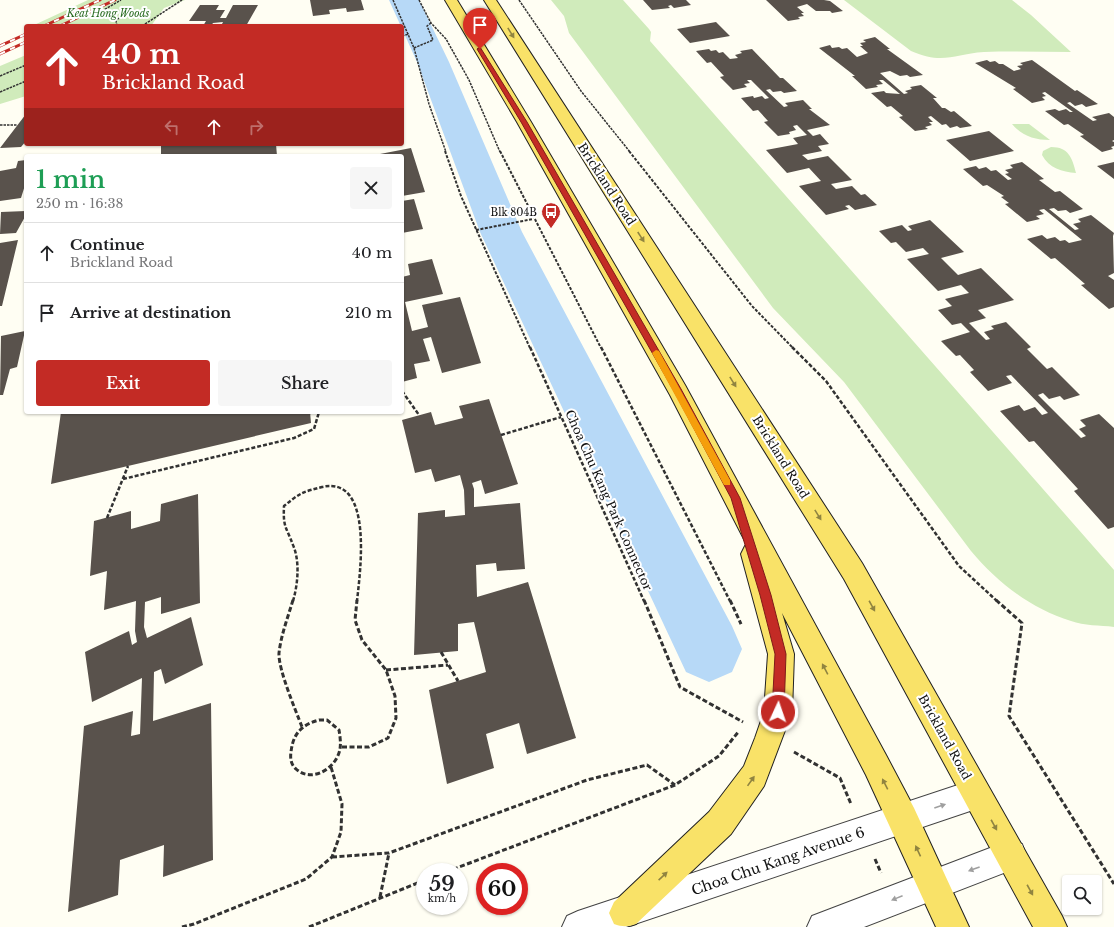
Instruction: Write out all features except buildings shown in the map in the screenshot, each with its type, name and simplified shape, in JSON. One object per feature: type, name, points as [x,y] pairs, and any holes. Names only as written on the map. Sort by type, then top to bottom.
[{"type":"main road","points":[[451,0],[524,122],[678,391],[903,819],[953,927]]},
{"type":"main road","name":"Brickland Road","points":[[490,0],[854,572],[1050,927]]},
{"type":"main road","points":[[625,913],[720,823],[754,776],[778,712],[781,654],[765,595],[735,498]]},
{"type":"street","name":"Choa Chu Kang Avenue 6","points":[[578,927],[625,913],[976,794]]},
{"type":"street","points":[[823,927],[933,884],[1011,856]]},
{"type":"path","points":[[117,19],[108,12],[100,12],[121,0]]},
{"type":"path","points":[[145,24],[182,0]]},
{"type":"path","name":"Choa Chu Kang Park Connector","points":[[393,0],[414,48],[434,118],[461,196],[627,559],[680,687],[745,724]]},
{"type":"path","points":[[419,0],[431,23],[446,39],[469,80],[494,140],[533,219],[720,578],[742,626]]},
{"type":"path","points":[[519,0],[581,91],[752,306],[826,381],[959,566],[1022,623],[1009,716],[1114,884]]},
{"type":"path","points":[[117,19],[127,16]]},
{"type":"path","points":[[117,19],[117,24]]},
{"type":"path","points":[[414,48],[433,40],[427,26],[431,23]]},
{"type":"path","points":[[404,35],[409,34]]},
{"type":"path","points":[[0,76],[24,66]]},
{"type":"path","points":[[0,92],[24,82]]},
{"type":"path","points":[[0,125],[17,125]]},
{"type":"path","points":[[476,230],[533,219]]},
{"type":"path","points":[[404,394],[418,415]]},
{"type":"path","points":[[123,479],[294,438],[314,429],[318,414]]},
{"type":"path","points":[[501,435],[561,417]]},
{"type":"path","points":[[107,518],[128,466]]},
{"type":"path","points":[[302,727],[286,683],[280,655],[283,634],[296,591],[298,566],[294,546],[283,523],[284,506],[301,492],[331,485],[343,490],[353,501],[359,522],[362,551],[355,620],[362,640],[386,670],[395,696],[396,718],[388,738],[370,747],[342,747]]},
{"type":"path","points":[[441,652],[458,681]]},
{"type":"path","points":[[386,670],[448,665]]},
{"type":"path","points":[[468,864],[675,785],[719,756],[745,724],[746,716]]},
{"type":"path","points":[[327,720],[339,730],[342,747],[340,754],[331,767],[315,776],[299,773],[293,767],[290,760],[289,752],[295,734],[302,727],[310,722],[327,720]]},
{"type":"path","points":[[769,738],[840,778],[893,900]]},
{"type":"path","points":[[332,857],[389,853],[587,780],[647,765],[675,785]]},
{"type":"path","points":[[182,927],[194,924],[306,880],[332,857],[341,832],[342,804],[331,767]]},
{"type":"path","points":[[380,897],[389,853]]},
{"type":"path","points":[[309,927],[416,883]]},
{"type":"green space","name":"Keat Hong Woods","points":[[88,0],[185,0],[164,8],[152,24],[36,24]]},
{"type":"green space","points":[[551,0],[623,0],[651,32],[650,41],[1114,570],[1114,627],[1076,623],[1042,609],[1029,602],[1004,584],[971,551],[844,382],[773,308],[569,33],[564,16]]},
{"type":"green space","points":[[844,0],[1012,0],[1031,15],[1071,52],[984,52],[948,58],[922,55],[911,51]]},
{"type":"green space","points":[[24,56],[24,97],[0,104],[0,66]]},
{"type":"green space","points":[[1012,124],[1029,124],[1050,140],[1039,139],[1024,134]]},
{"type":"green space","points":[[1051,147],[1062,149],[1069,154],[1076,173],[1066,172],[1048,163],[1042,155],[1043,151]]},
{"type":"waterway","points":[[404,0],[433,62],[501,232],[709,649]]},
{"type":"railway","points":[[48,24],[100,0]]},
{"type":"railway","points":[[64,24],[115,0]]},
{"type":"railway","points":[[0,46],[24,35]]},
{"type":"railway","points":[[0,54],[24,43]]},
{"type":"slow traffic","points":[[656,353],[727,483]]},
{"type":"place","name":"Blk 804B","points":[[551,229]]},
{"type":"route","points":[[480,49],[524,122],[678,391],[735,498],[765,595],[781,654],[778,712]]}]
